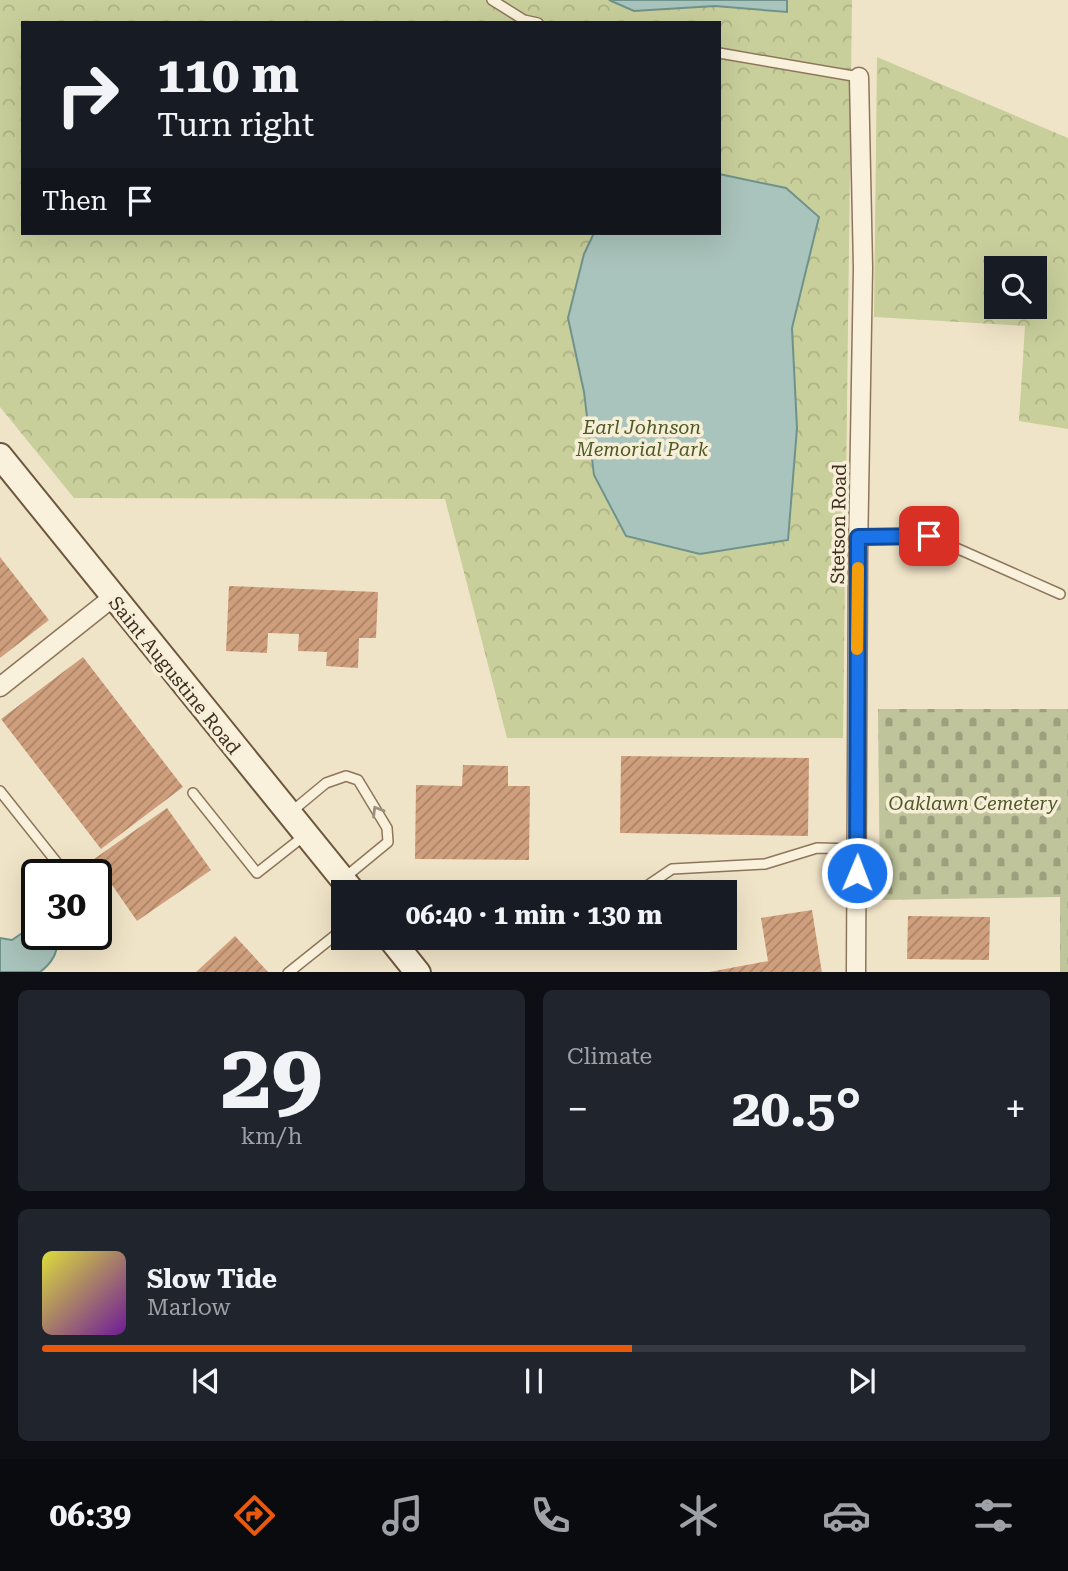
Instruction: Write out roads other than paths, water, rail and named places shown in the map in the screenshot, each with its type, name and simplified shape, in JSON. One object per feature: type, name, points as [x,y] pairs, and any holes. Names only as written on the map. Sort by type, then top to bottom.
[{"type":"main road","name":"Saint Augustine Road","points":[[1,460],[342,880]]},
{"type":"main road","points":[[400,950],[418,972]]},
{"type":"street","name":"Stetson Road","points":[[856,972],[858,537],[863,268],[859,77]]},
{"type":"street","points":[[0,687],[113,598]]},
{"type":"lane","points":[[492,0],[529,21]]},
{"type":"lane","points":[[721,53],[859,77]]},
{"type":"lane","points":[[858,537],[929,536],[1060,594]]},
{"type":"lane","points":[[289,814],[326,783],[346,776],[358,780],[387,828],[388,842],[353,880]]},
{"type":"lane","points":[[0,791],[54,859]]},
{"type":"lane","points":[[193,793],[257,873],[306,835]]},
{"type":"lane","points":[[656,880],[672,869],[765,864],[817,848],[857,849]]},
{"type":"lane","points":[[288,972],[331,938]]},
{"type":"water","points":[[609,0],[787,0],[787,12],[715,6],[634,11]]},
{"type":"water","points":[[721,174],[786,188],[819,217],[792,328],[797,428],[788,540],[700,554],[626,536],[594,475],[584,392],[568,318],[584,254],[593,235],[721,235]]},
{"type":"water","points":[[21,934],[21,950],[56,951],[48,965],[40,972],[0,972],[0,938],[12,940]]},
{"type":"park label","name":"Earl Johnson Memorial Park","points":[[642,438]]},
{"type":"park label","name":"Oaklawn Cemetery","points":[[973,803]]}]
